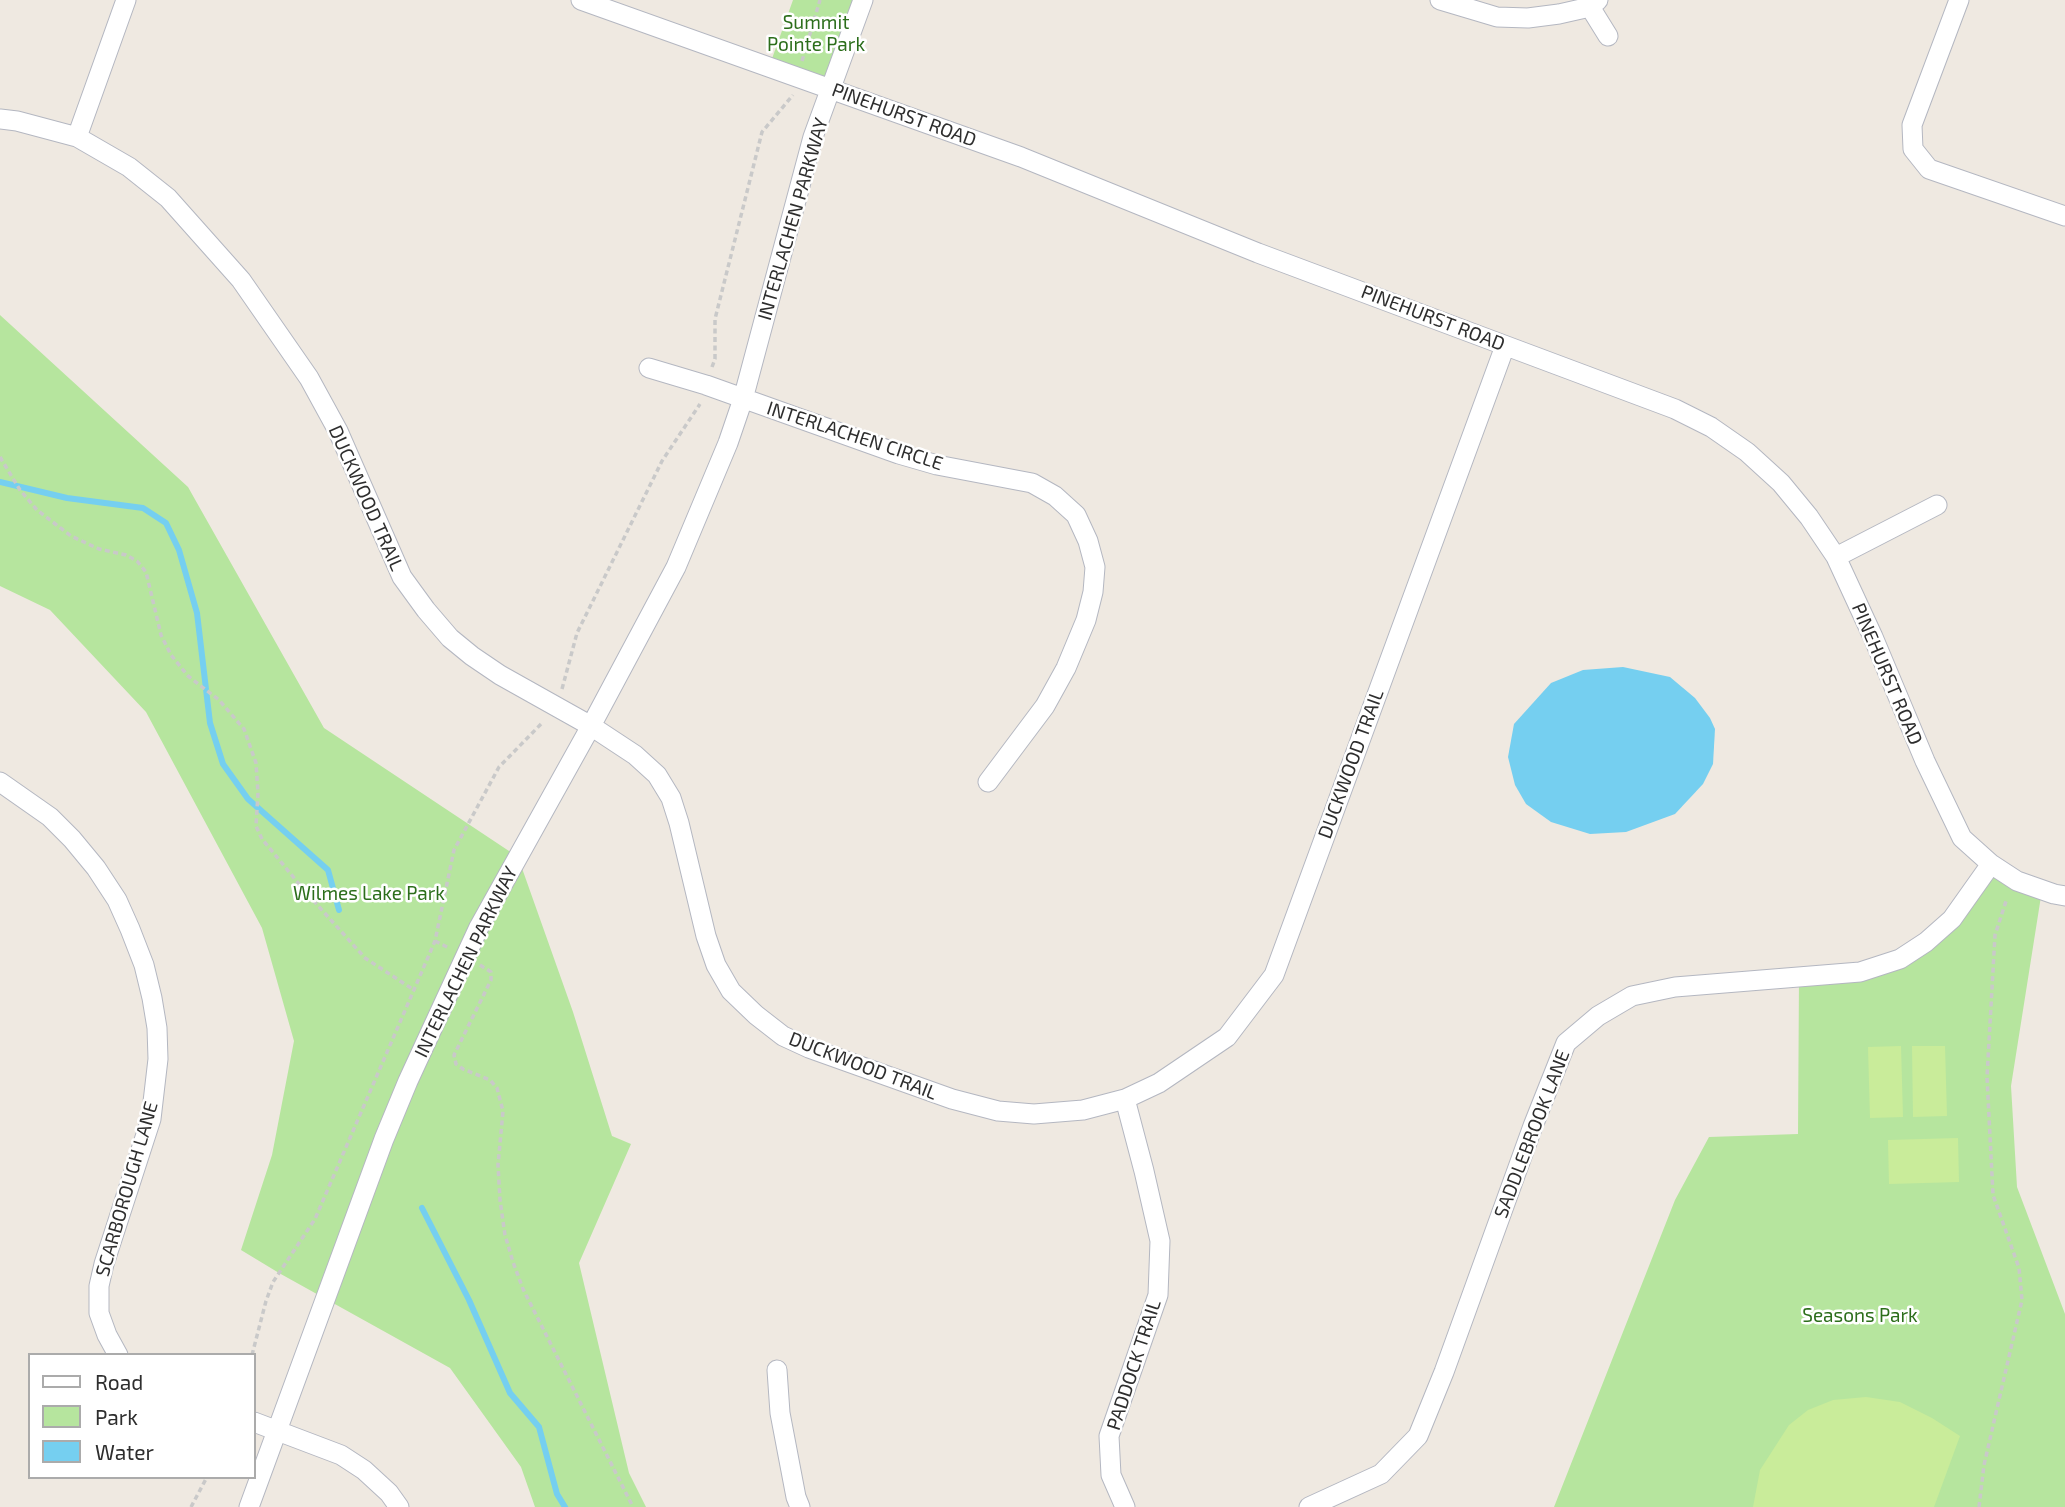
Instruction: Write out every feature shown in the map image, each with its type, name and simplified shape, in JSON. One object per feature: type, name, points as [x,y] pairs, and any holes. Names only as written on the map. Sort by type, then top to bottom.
[{"type":"street","points":[[77,138],[126,0]]},
{"type":"street","name":"PINEHURST ROAD","points":[[581,0],[1021,157],[1258,253],[1675,409],[1711,427],[1747,452],[1781,483],[1809,517],[1836,557],[1925,761],[1962,838],[1991,864],[2017,881],[2065,896]]},
{"type":"street","name":"INTERLACHEN PARKWAY","points":[[249,1507],[384,1139],[464,957],[676,567],[728,443],[743,400],[813,137],[863,0]]},
{"type":"street","points":[[1440,0],[1497,17],[1528,18],[1559,14],[1594,3],[1608,36]]},
{"type":"street","points":[[1959,0],[1912,125],[1913,149],[1929,169],[2065,216]]},
{"type":"street","name":"DUCKWOOD TRAIL","points":[[0,120],[17,121],[77,138],[129,167],[168,198],[241,280],[309,378],[338,431],[401,577],[450,638],[500,675],[591,726],[635,755],[657,775],[671,798],[679,823],[706,936],[716,965],[731,991],[783,1036],[809,1048],[952,1100],[998,1111],[1034,1114],[1083,1110],[1125,1099],[1159,1083],[1227,1037],[1273,975],[1505,346]]},
{"type":"street","points":[[649,368],[706,385],[743,400]]},
{"type":"street","name":"INTERLACHEN CIRCLE","points":[[743,400],[937,466],[1032,483],[1055,496],[1076,515],[1088,541],[1095,568],[1093,592],[1086,620],[1066,668],[1045,706],[988,782]]},
{"type":"street","points":[[1836,557],[1937,505]]},
{"type":"street","name":"SCARBOROUGH LANE","points":[[0,782],[50,817],[96,868],[117,900],[130,929],[144,965],[152,998],[158,1059],[151,1119],[99,1286],[100,1313],[107,1335],[117,1353]]},
{"type":"street","name":"SADDLEBROOK LANE","points":[[1308,1507],[1381,1474],[1418,1436],[1566,1043],[1598,1016],[1632,996],[1675,987],[1860,972],[1900,959],[1926,942],[1952,919],[1991,864]]},
{"type":"street","name":"PADDOCK TRAIL","points":[[1125,1099],[1160,1241],[1158,1295],[1109,1436],[1111,1475],[1125,1507]]},
{"type":"street","points":[[777,1370],[780,1413],[800,1507]]},
{"type":"street","points":[[256,1423],[341,1455],[364,1470],[389,1493],[399,1507]]},
{"type":"path","points":[[802,60],[820,0]]},
{"type":"path","points":[[0,457],[20,490],[37,510],[71,536],[99,549],[125,555],[137,561],[146,572],[161,635],[172,655],[188,676],[219,700],[244,729],[256,763],[256,826],[262,839],[365,958],[414,990]]},
{"type":"path","points":[[1977,882],[2008,899],[1995,935],[1987,1077],[1993,1195],[2019,1268],[2022,1300],[1984,1465],[1979,1507]]},
{"type":"path","points":[[435,941],[491,972],[491,979],[454,1055],[456,1064],[490,1080],[500,1095],[503,1111],[498,1165],[500,1199],[505,1235],[513,1262],[523,1289],[634,1507]]},
{"type":"path","points":[[191,1507],[206,1479]]},
{"type":"green space","name":"Summit Pointe Park","points":[[793,0],[863,0],[832,88],[769,67]]},
{"type":"green space","name":"Wilmes Lake Park","points":[[0,315],[188,487],[324,728],[518,857],[573,1012],[612,1136],[631,1144],[579,1263],[629,1473],[646,1507],[535,1507],[521,1467],[450,1368],[241,1250],[272,1155],[294,1041],[262,928],[146,712],[50,610],[0,586]]},
{"type":"green space","name":"Seasons Park","points":[[1991,864],[2042,890],[2011,1086],[2017,1187],[2065,1314],[2065,1507],[1554,1507],[1675,1200],[1709,1137],[1798,1134],[1799,977],[1860,972],[1926,942]]},
{"type":"green space","points":[[1901,1046],[1903,1117],[1870,1118],[1868,1047]]},
{"type":"green space","points":[[1912,1046],[1945,1046],[1947,1116],[1913,1117]]},
{"type":"green space","points":[[1958,1138],[1959,1182],[1889,1184],[1888,1140]]},
{"type":"green space","points":[[1866,1397],[1900,1402],[1960,1436],[1934,1507],[1753,1507],[1760,1470],[1789,1425],[1808,1410],[1833,1400]]},
{"type":"water","points":[[1623,667],[1670,677],[1695,698],[1715,729],[1713,764],[1703,784],[1675,814],[1626,832],[1590,834],[1551,822],[1526,804],[1515,785],[1508,757],[1514,724],[1551,683],[1583,670]]},
{"type":"waterway","points":[[0,482],[67,498],[143,508],[166,523],[179,550],[197,613],[210,723],[223,764],[248,799],[328,870],[339,910]]},
{"type":"waterway","points":[[422,1208],[469,1300],[510,1393],[539,1427],[557,1494],[565,1507]]}]
